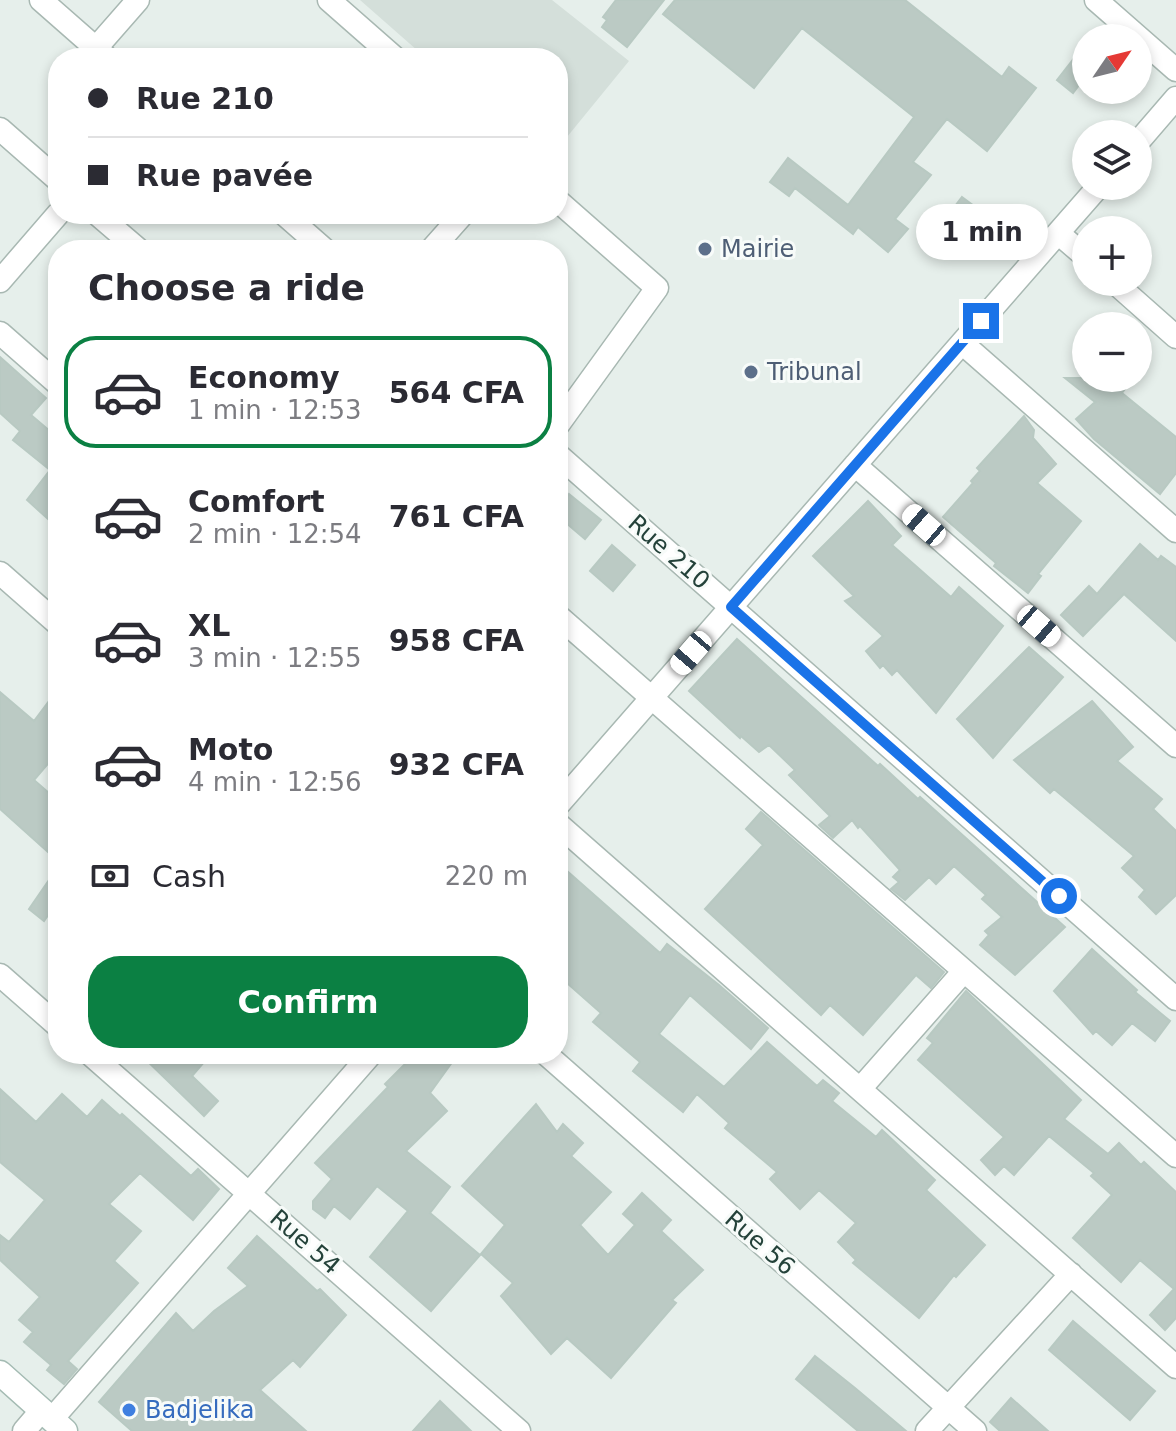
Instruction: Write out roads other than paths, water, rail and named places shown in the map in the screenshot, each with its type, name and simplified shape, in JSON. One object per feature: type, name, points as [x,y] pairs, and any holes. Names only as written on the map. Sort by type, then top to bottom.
[{"type":"main road","points":[[0,1373],[53,1420]]},
{"type":"street","points":[[41,0],[95,48]]},
{"type":"street","points":[[104,48],[138,0]]},
{"type":"street","points":[[329,0],[384,48]]},
{"type":"street","points":[[1096,0],[1176,70]]},
{"type":"street","points":[[1152,126],[1176,98]]},
{"type":"street","points":[[0,129],[48,171]]},
{"type":"street","points":[[568,794],[1087,200]]},
{"type":"street","points":[[568,210],[657,288],[568,411]]},
{"type":"street","points":[[0,281],[49,224]]},
{"type":"street","points":[[109,224],[127,240]]},
{"type":"street","points":[[295,224],[314,240]]},
{"type":"street","points":[[440,240],[454,224]]},
{"type":"street","points":[[1058,233],[1072,245]]},
{"type":"street","points":[[1130,296],[1176,337]]},
{"type":"street","points":[[0,333],[48,375]]},
{"type":"street","points":[[962,343],[1176,531]]},
{"type":"street","name":"Rue 210","points":[[568,464],[1176,999]]},
{"type":"street","points":[[855,465],[1176,746]]},
{"type":"street","points":[[0,573],[48,615]]},
{"type":"street","points":[[568,625],[964,971],[1174,1149]]},
{"type":"street","points":[[568,833],[1176,1367]]},
{"type":"street","points":[[860,1089],[964,971]]},
{"type":"street","points":[[0,975],[48,1017]]},
{"type":"street","name":"Rue 54","points":[[101,1064],[519,1431]]},
{"type":"street","points":[[24,1431],[53,1420],[362,1064]]},
{"type":"street","name":"Rue 56","points":[[557,1064],[975,1431]]},
{"type":"street","points":[[927,1431],[1071,1274]]},
{"type":"place","name":"Mairie","points":[[705,249]]},
{"type":"place","name":"Tribunal","points":[[751,372]]},
{"type":"place","name":"Badjelika","points":[[129,1410]]}]
